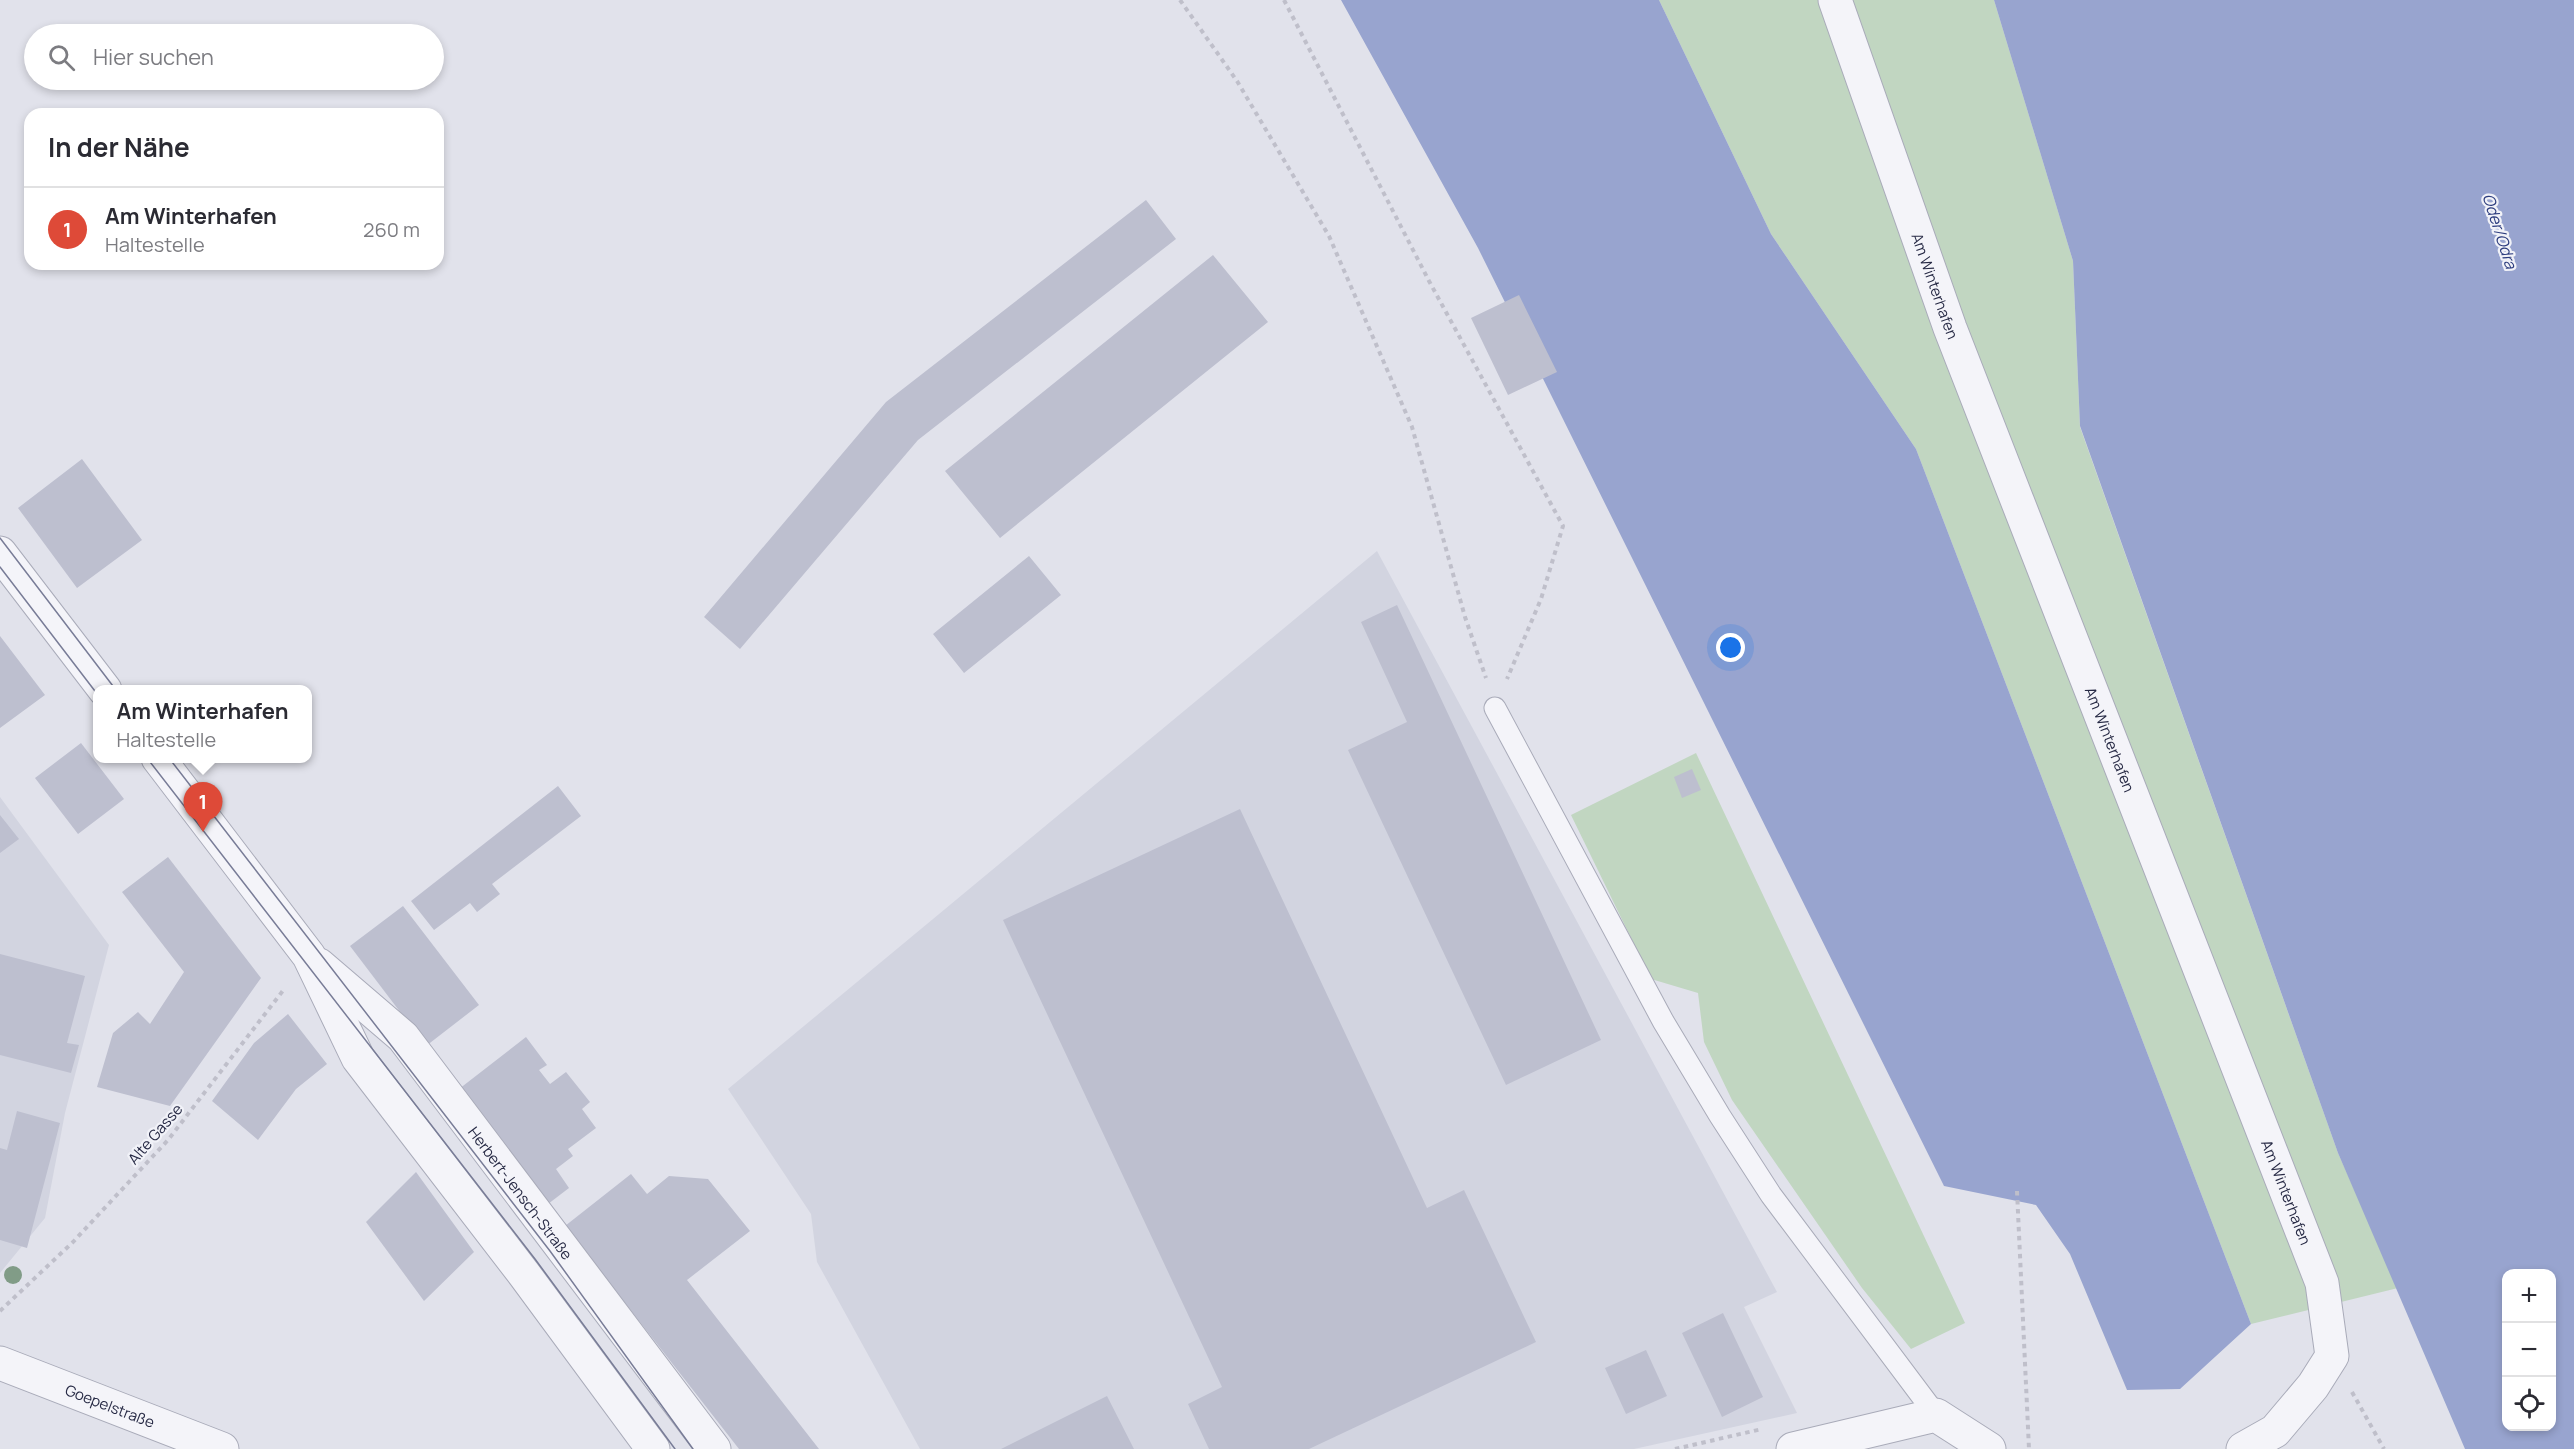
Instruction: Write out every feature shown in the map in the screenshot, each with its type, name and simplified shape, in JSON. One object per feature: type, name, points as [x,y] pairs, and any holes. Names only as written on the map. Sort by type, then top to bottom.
[{"type":"street","name":"Am Winterhafen","points":[[1835,0],[1950,328],[2322,1283],[2332,1356]]},
{"type":"street","points":[[0,553],[101,685]]},
{"type":"street","name":"Herbert-Jensch-Straße","points":[[161,763],[309,956],[403,1037],[714,1449]]},
{"type":"street","name":"Herbert-Jensch-Straße","points":[[309,956],[358,1058],[524,1274],[653,1449]]},
{"type":"street","points":[[2243,1449],[2275,1431],[2313,1386],[2332,1356]]},
{"type":"street","name":"Goepelstraße","points":[[0,1363],[222,1449]]},
{"type":"street","points":[[1793,1449],[1936,1415],[1989,1449]]},
{"type":"lane","points":[[1496,708],[1663,1021],[1720,1116],[1771,1195],[1936,1415]]},
{"type":"path","points":[[1179,0],[1237,81],[1329,236],[1412,427],[1465,616],[1496,708]]},
{"type":"path","points":[[1284,0],[1429,281],[1563,526],[1541,599],[1496,708]]},
{"type":"path","name":"Alte Gasse","points":[[0,1311],[73,1242],[168,1140],[309,956]]},
{"type":"path","points":[[2017,1191],[2029,1449]]},
{"type":"path","points":[[2332,1356],[2384,1449]]},
{"type":"shaded area","points":[[1377,551],[1777,1292],[1744,1307],[1797,1413],[1634,1449],[920,1449],[817,1262],[811,1214],[728,1089]]},
{"type":"shaded area","points":[[0,797],[109,945],[65,1113],[45,1218],[0,1273]]},
{"type":"green space","points":[[1659,0],[1994,0],[2073,261],[2080,427],[2338,1153],[2398,1288],[2251,1324],[1916,449],[1771,234]]},
{"type":"green space","points":[[1696,753],[1965,1323],[1911,1349],[1862,1288],[1732,1100],[1704,1042],[1698,993],[1651,979],[1571,815]]},
{"type":"water","points":[[1341,0],[1659,0],[1771,234],[1916,449],[2251,1324],[2180,1389],[2127,1390],[2070,1254],[2036,1205],[1944,1186],[1478,248]]},
{"type":"water","name":"Oder/Odra","points":[[1994,0],[2574,0],[2574,1449],[2465,1449],[2338,1153],[2080,426],[2073,261]]},
{"type":"building","points":[[1146,200],[1176,239],[918,440],[740,649],[704,617],[886,402]]},
{"type":"building","points":[[1213,255],[1268,322],[1000,538],[945,471]]},
{"type":"building","points":[[1519,295],[1557,372],[1508,395],[1471,318]]},
{"type":"building","points":[[82,459],[142,540],[77,588],[18,508]]},
{"type":"building","points":[[1029,556],[1061,595],[964,673],[933,634]]},
{"type":"building","points":[[1397,605],[1601,1040],[1506,1085],[1348,750],[1407,722],[1361,622]]},
{"type":"building","points":[[0,636],[45,695],[0,728]]},
{"type":"building","points":[[81,743],[93,759],[93,763],[96,763],[124,799],[78,834],[35,778]]},
{"type":"building","points":[[1692,769],[1701,790],[1682,798],[1674,777]]},
{"type":"building","points":[[558,786],[581,816],[492,884],[500,894],[477,912],[470,903],[434,930],[411,901]]},
{"type":"building","points":[[1240,809],[1427,1208],[1464,1190],[1536,1342],[1309,1449],[1209,1449],[1188,1404],[1222,1387],[1003,920]]},
{"type":"building","points":[[0,815],[19,839],[0,853]]},
{"type":"building","points":[[168,857],[261,978],[170,1106],[97,1087],[113,1033],[138,1012],[150,1024],[184,972],[122,892]]},
{"type":"building","points":[[403,906],[479,1005],[426,1046],[350,946]]},
{"type":"building","points":[[0,954],[85,976],[67,1043],[79,1045],[71,1073],[0,1055]]},
{"type":"building","points":[[288,1014],[327,1064],[296,1089],[258,1140],[212,1101],[254,1043]]},
{"type":"building","points":[[526,1037],[547,1065],[539,1070],[550,1084],[566,1072],[590,1102],[582,1109],[596,1128],[568,1149],[573,1156],[556,1169],[569,1188],[548,1204],[459,1089]]},
{"type":"building","points":[[17,1111],[60,1123],[27,1248],[0,1240],[0,1148],[7,1150]]},
{"type":"building","points":[[416,1172],[474,1252],[424,1301],[366,1222]]},
{"type":"building","points":[[631,1174],[647,1194],[669,1176],[708,1179],[750,1231],[687,1280],[819,1449],[739,1449],[565,1226]]},
{"type":"building","points":[[1723,1313],[1763,1397],[1722,1417],[1682,1333]]},
{"type":"building","points":[[1646,1350],[1667,1396],[1626,1414],[1605,1368]]},
{"type":"building","points":[[1107,1396],[1134,1449],[1001,1449]]},
{"type":"tram line","points":[[0,538],[112,685]]},
{"type":"tram line","points":[[0,567],[93,688]]},
{"type":"tram line","points":[[151,763],[535,1259],[675,1449]]},
{"type":"tram line","points":[[173,763],[550,1251],[693,1449]]},
{"type":"place","name":"Am Winterhafen","points":[[203,832]]}]
